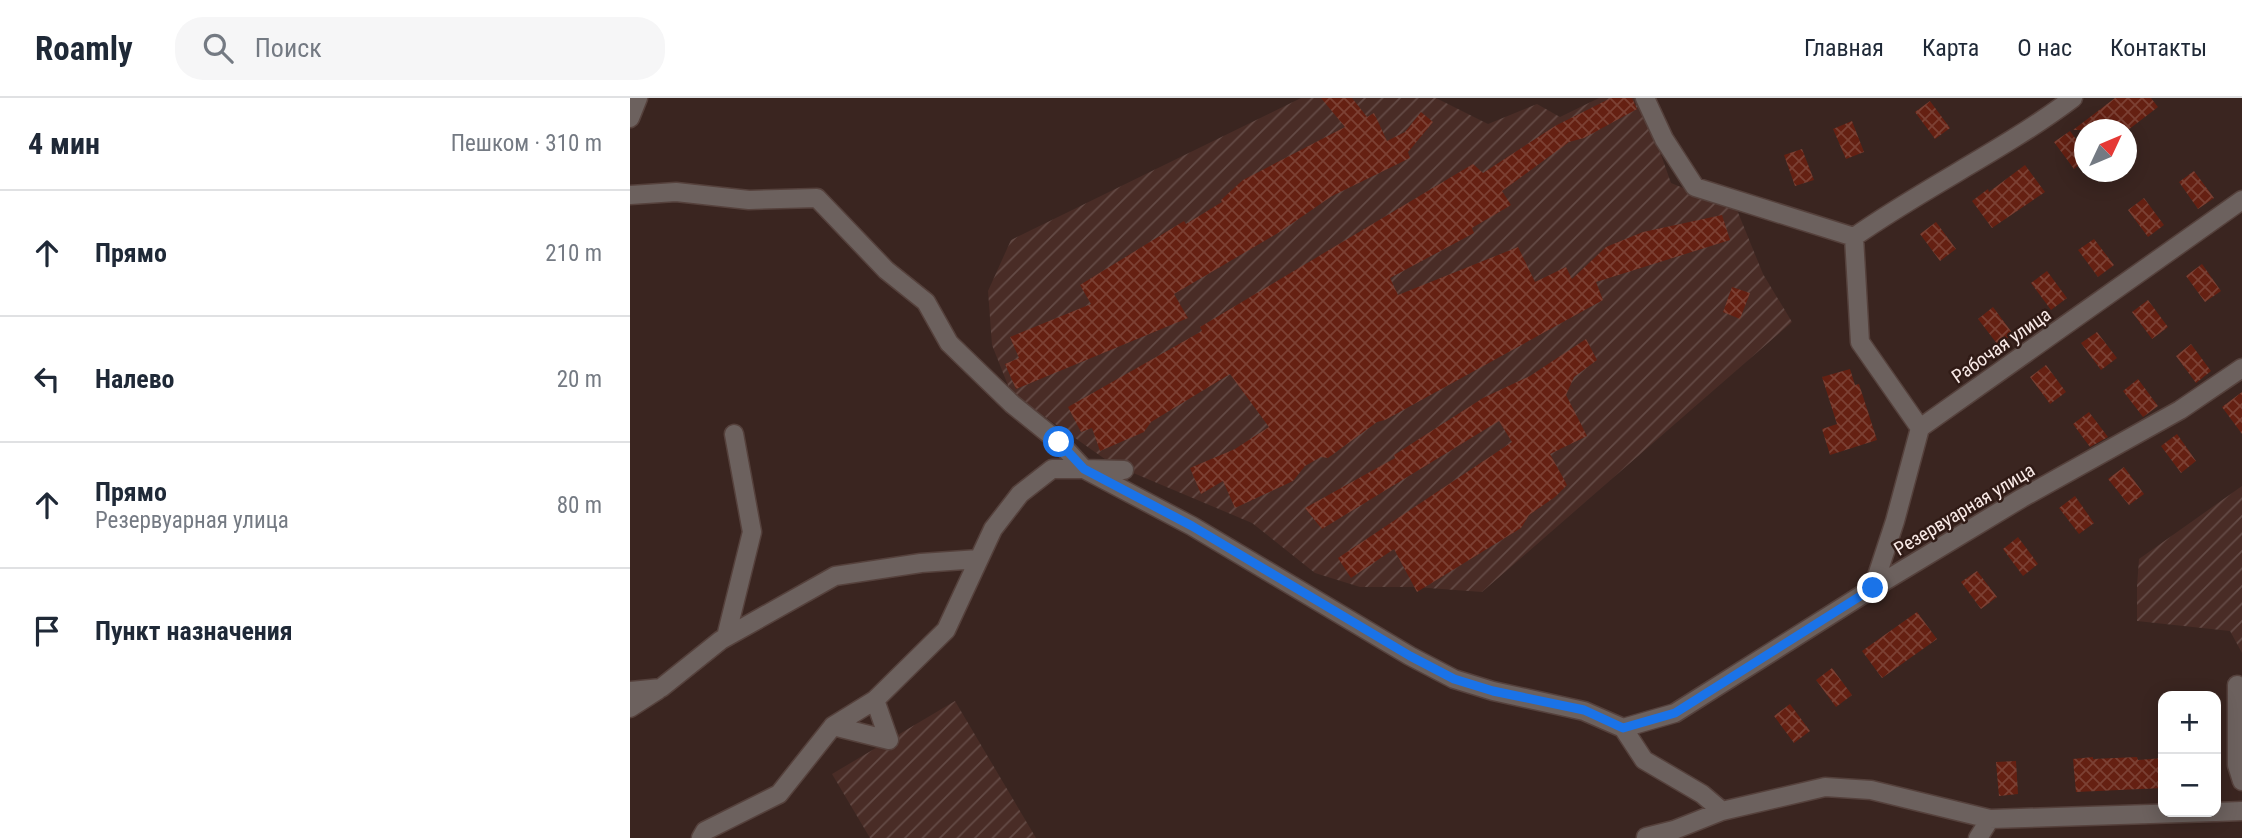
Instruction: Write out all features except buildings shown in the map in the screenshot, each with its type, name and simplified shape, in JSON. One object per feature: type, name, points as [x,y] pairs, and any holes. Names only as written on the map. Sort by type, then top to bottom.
[{"type":"street","points":[[630,118],[638,98]]},
{"type":"street","points":[[1645,98],[1664,139],[1695,187],[1854,237]]},
{"type":"street","points":[[1854,237],[1896,208],[2035,126],[2073,98]]},
{"type":"street","points":[[630,195],[676,192],[749,200],[817,198],[886,270],[926,302],[949,344],[1012,404],[1059,442],[1084,469],[1203,532],[1410,656],[1454,679],[1493,691],[1584,710],[1623,728],[1644,760],[1702,794],[1722,811]]},
{"type":"street","name":"Рабочая улица","points":[[1920,428],[2242,200]]},
{"type":"street","points":[[1854,237],[1860,342],[1920,428],[1895,521],[1873,588]]},
{"type":"street","name":"Резервуарная улица","points":[[1623,728],[1675,713],[1873,588],[2022,498],[2180,410],[2242,368]]},
{"type":"street","points":[[726,637],[752,532],[734,434]]},
{"type":"street","points":[[701,838],[705,831],[779,794],[833,726],[875,700],[946,630],[993,529],[1020,494],[1052,469],[1124,470]]},
{"type":"street","points":[[630,708],[726,637],[835,576],[921,563],[979,559]]},
{"type":"street","points":[[2237,685],[2237,765],[2242,781]]},
{"type":"street","points":[[630,691],[660,688]]},
{"type":"street","points":[[833,726],[889,740],[875,700]]},
{"type":"street","points":[[1643,837],[1674,830],[1722,811],[1825,787],[1871,790],[1990,819],[2158,814]]},
{"type":"street","points":[[2221,812],[2242,811]]},
{"type":"street","points":[[1978,838],[1990,819]]},
{"type":"street","points":[[1643,837],[1666,838]]},
{"type":"shaded area","points":[[1301,98],[1436,98],[1488,124],[1537,104],[1560,117],[1599,98],[1641,98],[1671,183],[1737,210],[1763,274],[1792,322],[1482,592],[1415,587],[1360,587],[1315,573],[1252,523],[1112,464],[1011,393],[992,345],[988,291],[1011,240]]},
{"type":"shaded area","points":[[2242,486],[2242,653],[2230,631],[2137,621],[2139,559]]},
{"type":"shaded area","points":[[955,701],[1036,838],[870,838],[832,774]]},
{"type":"route","points":[[1059,442],[1084,469],[1192,526],[1410,656],[1454,679],[1493,691],[1584,710],[1623,728],[1675,713],[1873,588]]}]
